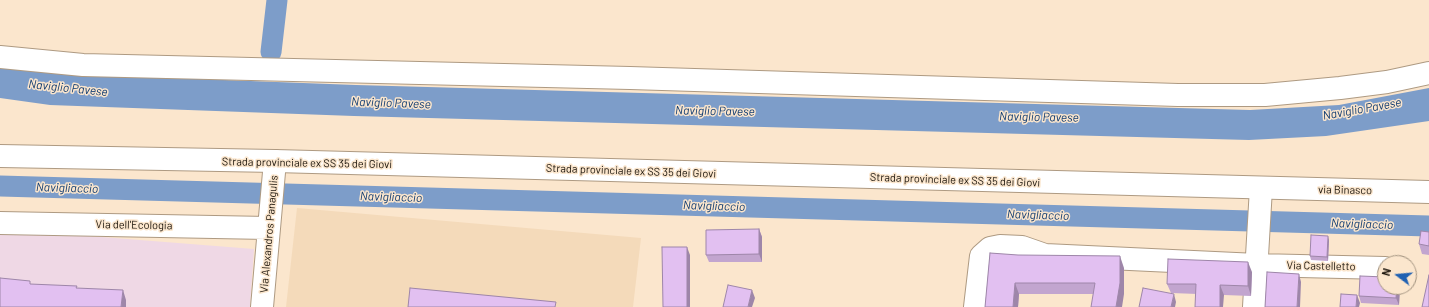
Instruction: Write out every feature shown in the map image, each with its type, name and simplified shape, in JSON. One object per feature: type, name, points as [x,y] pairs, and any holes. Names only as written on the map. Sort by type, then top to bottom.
[{"type":"street","points":[[0,57],[83,65],[630,78],[1178,95],[1265,95],[1340,88],[1429,73]]},
{"type":"street","name":"Strada provinciale ex SS 35 dei Giovi","points":[[0,156],[276,161],[1261,196]]},
{"type":"street","name":"Via Alexandros Panagulis","points":[[262,307],[268,228],[276,161]]},
{"type":"street","name":"via Binasco","points":[[1261,196],[1429,192]]},
{"type":"street","points":[[1254,307],[1261,196]]},
{"type":"street","name":"Via dell'Ecologia","points":[[0,223],[268,228]]},
{"type":"street","name":"Via Castelletto","points":[[975,307],[981,256],[990,248],[1000,246],[1022,247],[1045,255],[1257,265],[1377,268]]},
{"type":"shaded area","points":[[297,208],[641,238],[633,307],[286,307]]},
{"type":"shaded area","points":[[0,229],[254,249],[250,307],[0,307]]},
{"type":"water","name":"Naviglio Pavese","points":[[0,68],[65,74],[356,85],[1250,110],[1339,105],[1429,88],[1429,121],[1326,136],[1249,140],[354,116],[50,105],[0,98]]},
{"type":"building","points":[[759,229],[759,254],[706,255],[706,230]]},
{"type":"building","points":[[1421,231],[1429,232],[1429,246],[1419,244]]},
{"type":"building","points":[[1311,235],[1328,236],[1327,257],[1310,256]]},
{"type":"building","points":[[662,247],[687,247],[687,307],[663,307]]},
{"type":"building","points":[[990,253],[1018,255],[1120,256],[1120,283],[1116,307],[1091,307],[1095,283],[1015,283],[1013,307],[985,307]]},
{"type":"building","points":[[1168,259],[1248,262],[1248,286],[1220,285],[1220,307],[1195,307],[1196,284],[1167,284]]},
{"type":"building","points":[[1267,272],[1299,274],[1297,307],[1265,307]]},
{"type":"building","points":[[1429,275],[1429,307],[1422,307]]},
{"type":"building","points":[[1360,276],[1377,277],[1377,295],[1396,295],[1396,298],[1359,296]]},
{"type":"building","points":[[0,278],[30,281],[30,284],[123,290],[121,307],[0,307]]},
{"type":"building","points":[[728,285],[752,290],[748,307],[723,307]]},
{"type":"building","points":[[410,288],[556,302],[555,307],[408,307]]},
{"type":"building","points":[[1143,288],[1174,294],[1171,307],[1139,307]]},
{"type":"building","points":[[1341,294],[1357,295],[1356,307],[1340,307]]},
{"type":"waterway","points":[[271,52],[277,0]]},
{"type":"waterway","name":"Navigliaccio","points":[[0,186],[1429,226]]}]
